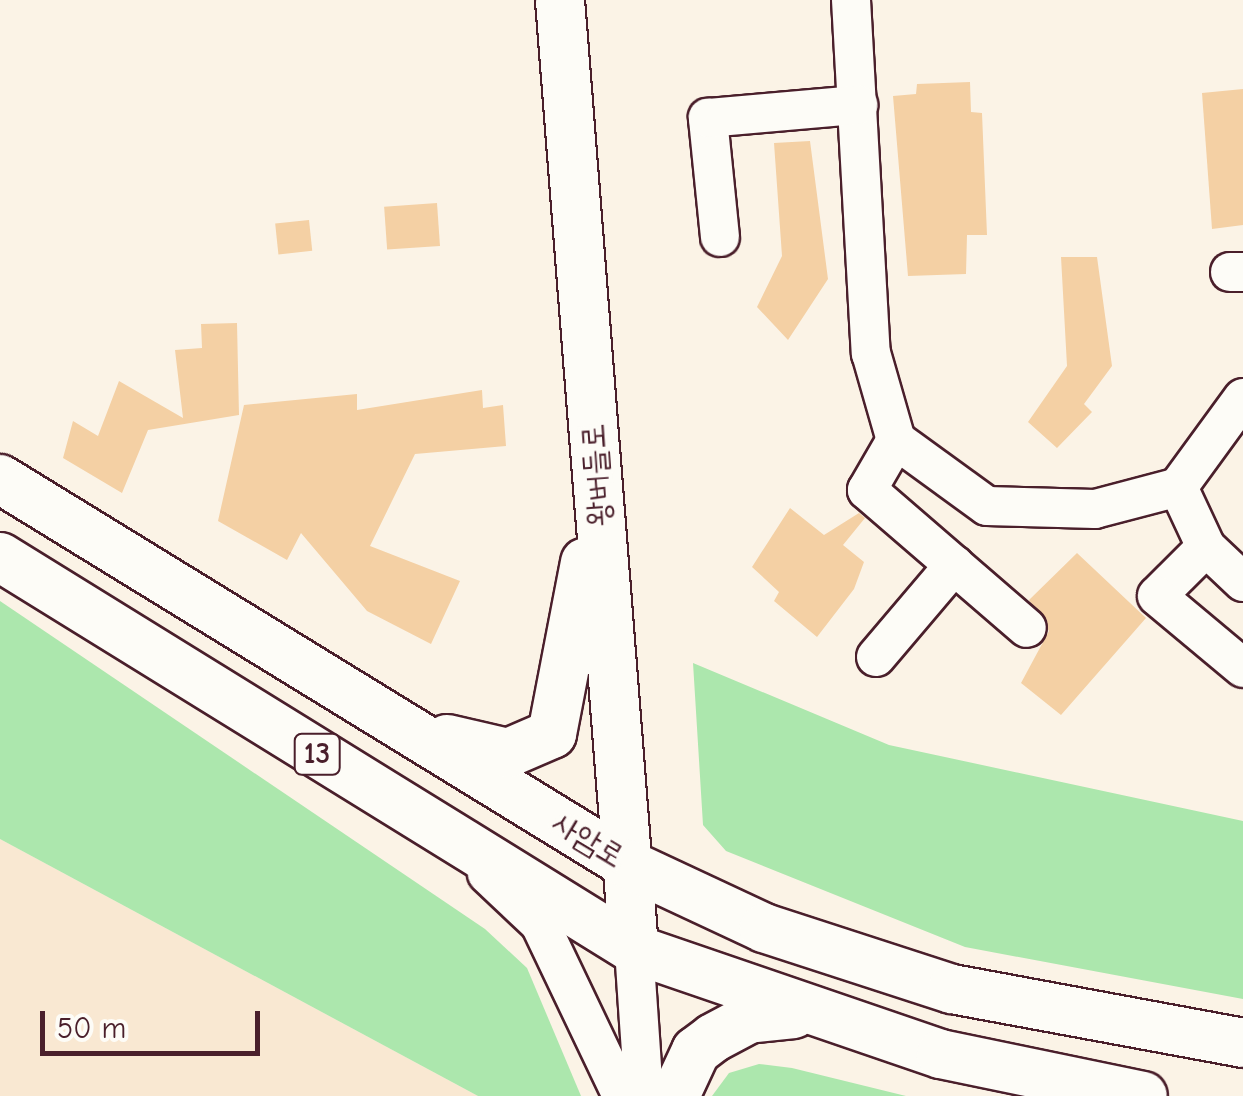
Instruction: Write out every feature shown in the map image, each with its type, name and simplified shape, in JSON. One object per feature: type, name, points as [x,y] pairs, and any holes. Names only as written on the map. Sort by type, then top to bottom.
[{"type":"main road","name":"왕버들로","points":[[560,0],[634,950]]},
{"type":"main road","name":"사암로","points":[[0,478],[627,864],[764,928],[952,989],[1243,1043]]},
{"type":"main road","points":[[412,732],[508,753],[552,734],[597,480]]},
{"type":"main road","name":"13","points":[[0,557],[634,950],[802,1013],[942,1054],[1142,1096]]},
{"type":"main road","points":[[675,1096],[713,1038],[748,1018],[802,1013]]},
{"type":"street","points":[[851,0],[871,353],[896,440],[987,506],[1094,509],[1178,486],[1243,398]]},
{"type":"street","points":[[720,237],[708,118],[858,105]]},
{"type":"street","points":[[896,440],[867,490],[1026,628]]},
{"type":"street","points":[[1178,486],[1206,547],[1243,582]]},
{"type":"street","points":[[1206,547],[1157,596],[1243,668]]},
{"type":"street","points":[[876,657],[954,564]]},
{"type":"street","points":[[446,834],[540,924],[622,1096]]},
{"type":"street","points":[[634,950],[644,1096]]},
{"type":"shaded area","points":[[0,839],[478,1096],[0,1096]]},
{"type":"green space","points":[[0,601],[485,929],[527,968],[581,1096],[478,1096],[0,839]]},
{"type":"green space","points":[[693,663],[889,745],[1243,821],[1243,999],[965,947],[726,851],[703,825]]},
{"type":"green space","points":[[759,1064],[792,1068],[906,1096],[712,1096],[729,1073]]},
{"type":"building","points":[[970,82],[971,112],[982,113],[987,235],[967,235],[966,274],[908,276],[893,96],[916,94],[917,84]]},
{"type":"building","points":[[1243,89],[1243,225],[1212,229],[1202,93]]},
{"type":"building","points":[[810,141],[828,279],[788,340],[757,307],[782,256],[774,143]]},
{"type":"building","points":[[437,203],[440,246],[387,250],[384,207]]},
{"type":"building","points":[[309,220],[312,251],[278,254],[275,224]]},
{"type":"building","points":[[1061,257],[1097,257],[1112,366],[1084,404],[1092,412],[1057,448],[1028,422],[1067,366]]},
{"type":"building","points":[[237,323],[239,415],[148,430],[122,493],[63,458],[73,421],[98,436],[119,381],[183,418],[175,350],[202,348],[201,324]]},
{"type":"building","points":[[482,390],[483,408],[503,405],[506,446],[415,454],[370,546],[460,581],[431,644],[367,611],[301,533],[287,560],[218,521],[244,405],[357,394],[357,410]]},
{"type":"building","points":[[790,508],[824,535],[859,513],[865,518],[843,545],[864,562],[854,589],[817,637],[774,601],[779,592],[752,567]]},
{"type":"building","points":[[1077,553],[1146,618],[1061,715],[1021,683],[1049,631],[1029,600]]}]
